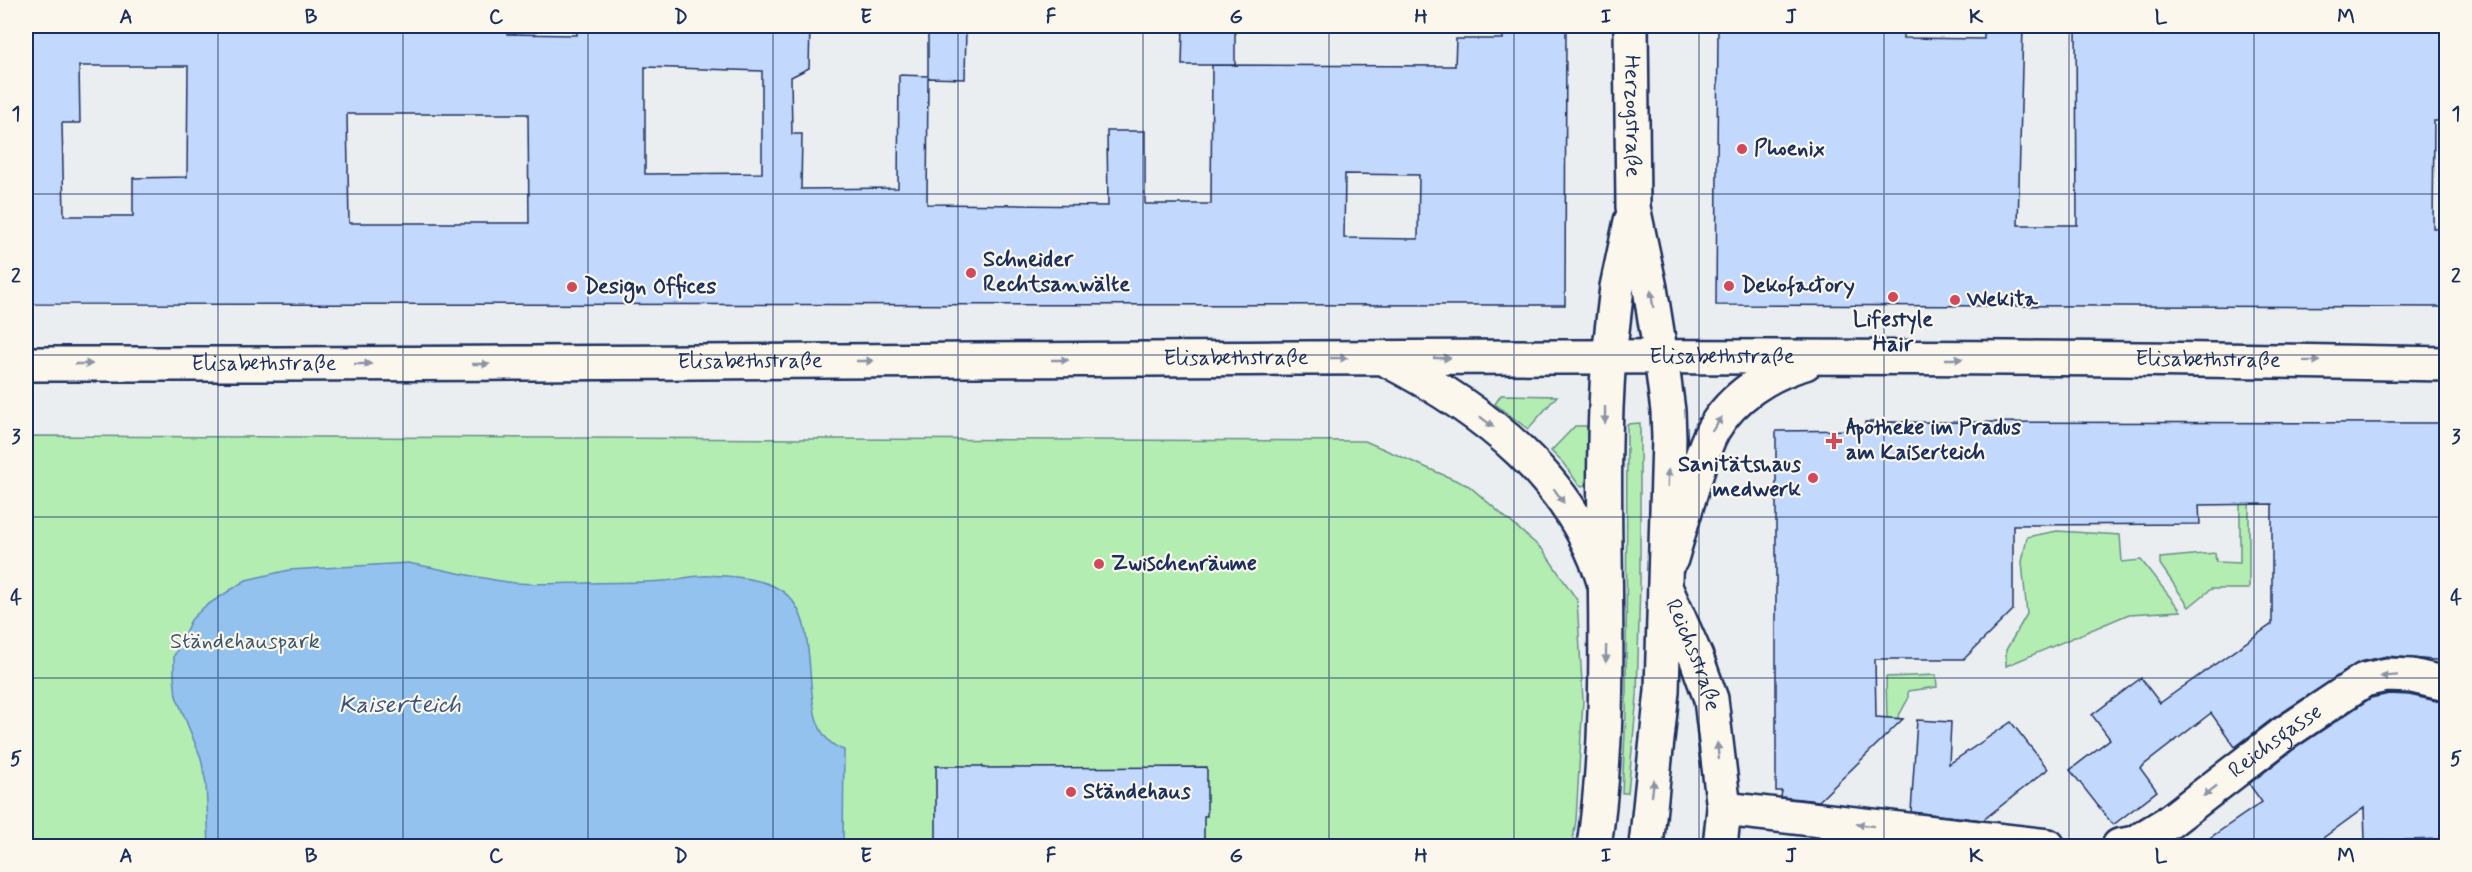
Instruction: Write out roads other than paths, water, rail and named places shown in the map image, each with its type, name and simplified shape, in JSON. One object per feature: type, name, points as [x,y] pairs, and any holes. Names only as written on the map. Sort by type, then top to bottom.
[{"type":"main road","name":"Herzogstraße","points":[[1631,26],[1633,207],[1650,288],[1661,357]]},
{"type":"main road","name":"Herzogstraße","points":[[1609,357],[1617,287],[1633,207]]},
{"type":"main road","points":[[1594,846],[1603,778],[1608,595],[1605,410],[1609,357]]},
{"type":"main road","name":"Elisabethstraße","points":[[26,364],[1661,357],[2446,364]]},
{"type":"main road","name":"Reichsstraße","points":[[1661,357],[1668,411],[1665,583],[1711,699],[1724,809],[1720,846]]},
{"type":"main road","points":[[1384,358],[1437,386],[1472,410],[1503,434],[1534,464],[1586,538],[1608,595]]},
{"type":"main road","points":[[1646,846],[1662,691],[1665,583],[1707,441],[1719,420],[1744,395],[1770,376],[1802,364],[1833,358]]},
{"type":"main road","name":"Reichsgasse","points":[[2119,846],[2135,843],[2169,822],[2282,735],[2364,680],[2387,675],[2412,675],[2446,684]]},
{"type":"main road","points":[[1724,809],[2048,846]]},
{"type":"water","name":"Kaiserteich","points":[[408,563],[515,583],[645,582],[696,576],[719,576],[751,579],[777,588],[794,603],[803,623],[817,721],[827,739],[844,750],[843,846],[209,846],[206,784],[201,758],[176,696],[174,676],[174,656],[191,620],[204,607],[246,580],[289,570]]},
{"type":"place","name":"Phoenix","points":[[1742,149]]},
{"type":"place","name":"Schneider Rechtsanwälte","points":[[971,273]]},
{"type":"place","name":"Dekofactory","points":[[1729,286]]},
{"type":"place","name":"Design Offices","points":[[572,287]]},
{"type":"place","name":"Lifestyle Hair","points":[[1893,297]]},
{"type":"place","name":"Wekita","points":[[1955,300]]},
{"type":"place","name":"Apotheke im Pradus am Kaiserteich","points":[[1834,441]]},
{"type":"place","name":"Sanitätshaus medwerk","points":[[1813,478]]},
{"type":"place","name":"Zwischenräume","points":[[1099,564]]},
{"type":"place","name":"Ständehaus","points":[[1071,792]]},
{"type":"park label","name":"Ständehauspark","points":[[245,642]]}]
